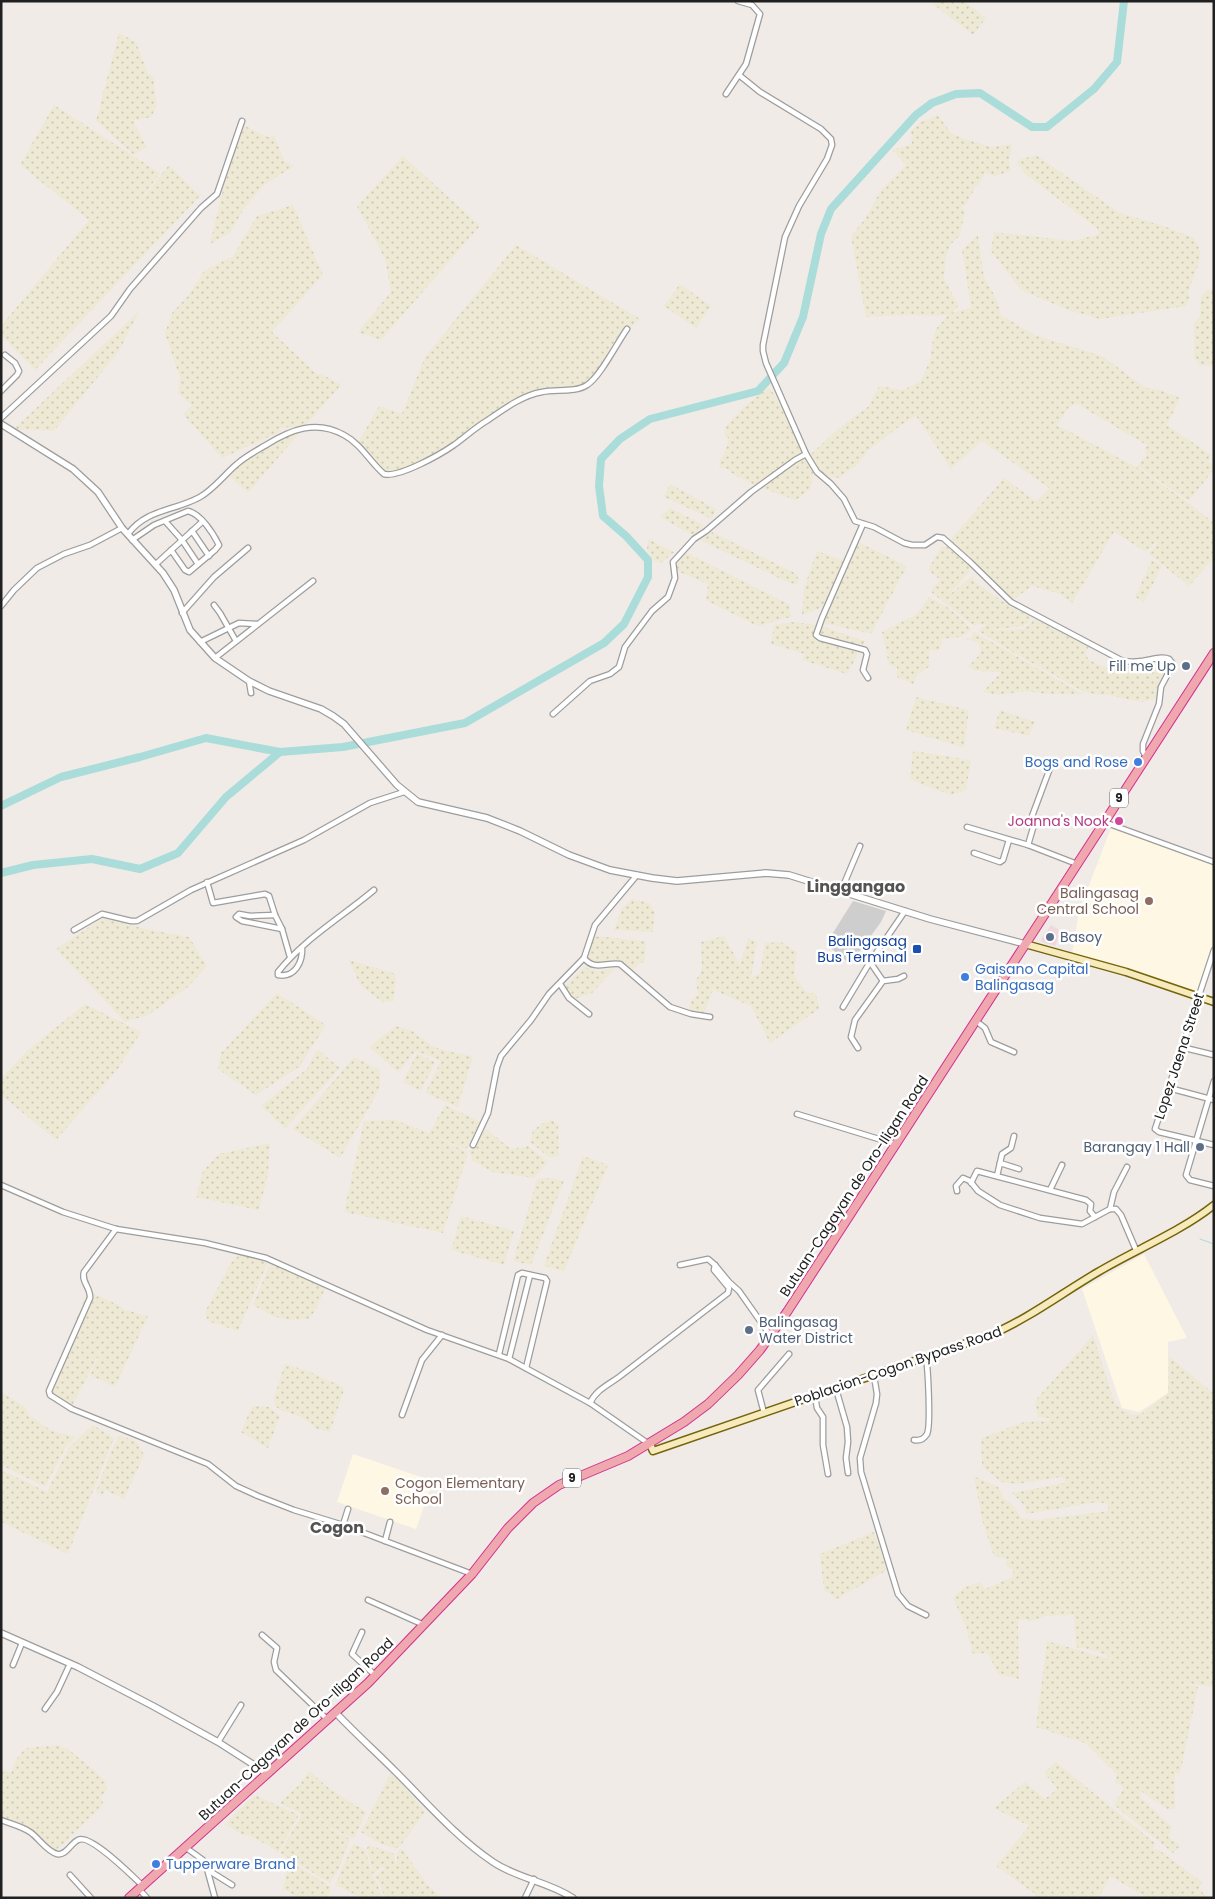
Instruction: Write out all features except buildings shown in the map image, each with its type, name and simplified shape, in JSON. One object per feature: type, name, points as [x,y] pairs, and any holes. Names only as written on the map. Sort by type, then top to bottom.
[{"type":"highway","name":"Butuan-Cagayan de Oro-Iligan Road","points":[[129,1898],[376,1676],[472,1574],[512,1523],[542,1496],[567,1480],[628,1456],[650,1444],[684,1422],[717,1396],[749,1364],[771,1336],[1214,653]]},
{"type":"main road","points":[[1025,944],[1126,972],[1214,1002]]},
{"type":"main road","name":"Poblacion-Cogon Bypass Road","points":[[650,1444],[653,1451],[926,1358],[1002,1330],[1136,1250],[1192,1220],[1214,1205]]},
{"type":"street","points":[[726,94],[749,56],[760,14],[752,5],[738,1]]},
{"type":"street","points":[[739,75],[760,92],[821,129],[831,139],[832,144],[827,159],[799,206],[785,237],[762,351],[806,454],[818,472],[844,499],[853,519],[857,522],[874,527],[912,545],[925,544],[935,538],[942,538],[1011,602],[1121,660],[1136,663],[1162,657],[1169,659],[1172,662],[1172,667],[1161,687],[1159,704],[1143,744],[1142,751],[1146,757]]},
{"type":"street","points":[[1,418],[111,316],[130,289],[201,208],[217,194],[242,121]]},
{"type":"street","points":[[130,537],[135,525],[147,517],[200,497],[248,456],[282,435],[295,430],[316,426],[335,430],[358,445],[384,474],[399,473],[452,446],[482,423],[528,396],[544,391],[586,386],[601,371],[627,329]]},
{"type":"street","points":[[1,391],[19,371],[16,363],[5,355]]},
{"type":"street","points":[[1,424],[73,469],[98,492],[122,528],[156,564],[171,586],[190,630],[215,658],[249,681],[269,691],[328,712],[348,729],[404,792],[418,802],[486,818],[610,870],[637,876],[677,881],[774,873],[797,876],[905,911],[1025,944]]},
{"type":"street","points":[[554,714],[590,681],[610,674],[619,667],[625,646],[652,611],[668,597],[675,578],[674,562],[691,542],[706,532],[751,492],[806,454]]},
{"type":"street","points":[[130,537],[188,511],[196,514],[219,545],[209,556],[187,572],[171,550]]},
{"type":"street","points":[[164,521],[182,540],[198,564]]},
{"type":"street","points":[[156,564],[202,522]]},
{"type":"street","points":[[863,524],[816,635],[820,638],[865,650],[867,654],[863,670],[868,678]]},
{"type":"street","points":[[1,606],[14,590],[37,568],[64,554],[90,545],[122,528]]},
{"type":"street","points":[[192,531],[209,556]]},
{"type":"street","points":[[182,613],[214,577],[248,548]]},
{"type":"street","points":[[215,658],[313,581]]},
{"type":"street","points":[[214,605],[218,608],[236,641]]},
{"type":"street","points":[[200,642],[242,623],[257,624]]},
{"type":"street","points":[[249,681],[250,693]]},
{"type":"street","points":[[1028,845],[1033,830],[1031,819],[1050,768]]},
{"type":"street","points":[[74,930],[100,914],[137,921],[207,882],[304,840],[370,803],[404,792]]},
{"type":"street","points":[[1104,822],[1214,862]]},
{"type":"street","points":[[967,827],[1028,845],[1077,864]]},
{"type":"street","points":[[974,853],[1000,862],[1003,860],[1009,840]]},
{"type":"street","points":[[841,891],[860,846]]},
{"type":"street","points":[[473,1145],[488,1114],[498,1061],[549,994],[584,958],[595,925],[637,876]]},
{"type":"street","points":[[207,882],[213,903],[266,894],[270,897],[274,915],[282,929],[290,957]]},
{"type":"street","points":[[302,947],[302,958],[297,968],[281,976],[278,975],[278,972],[290,957],[302,947],[374,890]]},
{"type":"street","points":[[842,1007],[905,911]]},
{"type":"street","points":[[274,915],[250,916],[240,914],[236,917],[242,921],[282,929]]},
{"type":"street","name":"Lopez Jaena Street","points":[[1196,1141],[1159,1132],[1156,1130],[1156,1127],[1214,950]]},
{"type":"street","points":[[584,958],[595,966],[620,964],[670,1007],[691,1014],[710,1017]]},
{"type":"street","points":[[870,962],[883,981]]},
{"type":"street","points":[[878,972],[890,980]]},
{"type":"street","points":[[1206,972],[1214,974]]},
{"type":"street","points":[[858,1048],[851,1036],[853,1024],[883,981],[898,979],[904,976]]},
{"type":"street","points":[[560,984],[569,998],[589,1014]]},
{"type":"street","points":[[976,1021],[985,1028],[992,1042],[1014,1052]]},
{"type":"street","points":[[1181,1047],[1214,1055]]},
{"type":"street","points":[[1214,1081],[1211,1099],[1186,1175],[1190,1180],[1214,1186]]},
{"type":"street","points":[[1169,1088],[1211,1099]]},
{"type":"street","points":[[797,1114],[895,1144]]},
{"type":"street","points":[[997,1176],[1002,1152],[1011,1148],[1014,1136]]},
{"type":"street","points":[[1196,1141],[1214,1145]]},
{"type":"street","points":[[1000,1163],[1019,1169]]},
{"type":"street","points":[[1050,1190],[1062,1165]]},
{"type":"street","points":[[1110,1210],[1114,1192],[1127,1167]]},
{"type":"street","points":[[971,1183],[977,1171],[1050,1190],[1088,1201],[1091,1204],[1091,1212],[1095,1218]]},
{"type":"street","points":[[957,1191],[956,1186],[963,1178],[978,1191],[1000,1205],[1035,1217],[1079,1224],[1116,1209],[1121,1214],[1136,1250]]},
{"type":"street","points":[[1,1185],[52,1208],[116,1229],[188,1240],[257,1255],[442,1335],[499,1354],[590,1403],[650,1444]]},
{"type":"street","points":[[116,1229],[84,1272],[83,1279],[90,1293],[90,1298],[49,1391],[50,1395],[72,1409],[208,1464],[236,1486],[294,1510],[343,1525],[472,1574]]},
{"type":"street","points":[[680,1265],[708,1258],[729,1282],[740,1291],[771,1336]]},
{"type":"street","points":[[590,1403],[595,1394],[602,1388],[619,1377],[728,1292],[729,1288],[714,1270],[716,1265]]},
{"type":"street","points":[[499,1354],[519,1273],[545,1278],[547,1281],[526,1368]]},
{"type":"street","points":[[509,1359],[530,1275]]},
{"type":"street","points":[[402,1415],[422,1360],[442,1335]]},
{"type":"street","points":[[764,1413],[758,1390],[789,1354]]},
{"type":"street","points":[[914,1440],[922,1439],[928,1430],[929,1402],[926,1358]]},
{"type":"street","points":[[874,1376],[877,1394],[876,1404],[860,1458],[861,1472],[898,1594],[904,1602],[926,1615]]},
{"type":"street","points":[[836,1389],[847,1427],[848,1446],[846,1458],[848,1473]]},
{"type":"street","points":[[815,1396],[817,1408],[822,1417],[823,1445],[828,1474]]},
{"type":"street","points":[[343,1525],[348,1509]]},
{"type":"street","points":[[385,1541],[390,1522]]},
{"type":"street","points":[[368,1600],[424,1625]]},
{"type":"street","points":[[362,1632],[352,1654],[376,1676]]},
{"type":"street","points":[[1,1633],[70,1664],[153,1706],[218,1742],[268,1774]]},
{"type":"street","points":[[262,1635],[278,1648],[274,1662],[276,1670],[328,1720]]},
{"type":"street","points":[[13,1665],[22,1643]]},
{"type":"street","points":[[45,1708],[56,1692],[70,1664]]},
{"type":"street","points":[[218,1742],[241,1705]]},
{"type":"street","points":[[336,1713],[458,1835],[502,1868],[534,1879],[573,1898]]},
{"type":"street","points":[[1,1820],[30,1832],[48,1848],[59,1854],[62,1854],[77,1840],[81,1838],[87,1840],[114,1860],[140,1887],[147,1898]]},
{"type":"street","points":[[185,1847],[202,1860],[208,1870],[215,1898]]},
{"type":"street","points":[[208,1870],[232,1885]]},
{"type":"street","points":[[70,1875],[91,1898]]},
{"type":"street","points":[[525,1898],[534,1879]]},
{"type":"shaded area","points":[[936,1],[965,1],[986,18],[973,35],[933,4]]},
{"type":"shaded area","points":[[119,33],[136,42],[148,74],[153,76],[157,105],[151,117],[133,121],[147,147],[134,155],[96,121]]},
{"type":"shaded area","points":[[54,105],[160,173],[137,205],[169,165],[200,196],[35,370],[1,335],[1,326],[89,220],[20,165]]},
{"type":"shaded area","points":[[938,115],[951,133],[965,139],[991,147],[1012,144],[1009,161],[1011,171],[995,176],[985,173],[979,184],[975,187],[968,202],[961,208],[965,211],[960,235],[950,245],[946,258],[944,279],[959,306],[951,313],[971,308],[962,250],[978,235],[984,277],[997,300],[1001,315],[1035,335],[1102,356],[1146,388],[1160,390],[1180,398],[1167,425],[1211,455],[1208,462],[1214,465],[1214,469],[1189,501],[1137,466],[1146,456],[1145,447],[1148,446],[1077,404],[1069,407],[1057,426],[1138,468],[1189,503],[1214,523],[1214,558],[1189,586],[1149,554],[1161,538],[1146,552],[1114,532],[1072,603],[1060,594],[1032,586],[1013,600],[950,540],[1004,478],[1036,501],[1049,488],[982,441],[951,469],[916,416],[869,450],[858,464],[839,478],[819,474],[818,466],[810,455],[838,429],[869,406],[879,386],[903,390],[921,381],[930,360],[936,329],[949,314],[937,316],[866,317],[851,236],[865,219],[881,190],[906,165],[892,150],[912,144],[911,131],[921,122]]},
{"type":"shaded area","points":[[241,124],[268,137],[274,136],[285,162],[294,166],[264,185],[244,209],[230,233],[210,244],[228,168]]},
{"type":"shaded area","points":[[1036,155],[1120,213],[1164,226],[1194,238],[1200,250],[1199,263],[1188,292],[1190,298],[1186,306],[1100,319],[1068,310],[1021,290],[991,251],[994,232],[1073,241],[1099,234],[1097,228],[1025,174],[1016,161]]},
{"type":"shaded area","points":[[403,156],[480,226],[381,340],[358,332],[391,292],[385,259],[357,206]]},
{"type":"shaded area","points":[[293,205],[323,275],[272,332],[318,375],[320,373],[341,385],[305,426],[279,428],[282,431],[222,458],[183,414],[192,405],[178,393],[180,379],[165,333],[172,313],[188,296],[204,271],[233,256],[257,216]]},
{"type":"shaded area","points":[[516,245],[640,319],[610,347],[599,380],[580,386],[539,390],[487,421],[439,454],[389,475],[359,441],[379,406],[402,414],[425,357]]},
{"type":"shaded area","points":[[680,284],[711,306],[696,328],[664,306]]},
{"type":"shaded area","points":[[1214,289],[1214,366],[1200,365],[1194,358],[1194,323],[1200,317],[1201,296],[1207,290]]},
{"type":"shaded area","points":[[139,311],[119,351],[54,431],[14,429]]},
{"type":"shaded area","points":[[766,389],[770,389],[774,394],[805,454],[755,485],[736,476],[727,469],[719,468],[720,460],[727,446],[728,437],[724,436],[726,426],[744,407]]},
{"type":"shaded area","points":[[300,432],[248,493],[230,477],[246,458],[287,433]]},
{"type":"shaded area","points":[[804,456],[814,471],[810,489],[801,497],[795,500],[759,487]]},
{"type":"shaded area","points":[[670,484],[716,509],[712,519],[664,497]]},
{"type":"shaded area","points":[[670,508],[704,525],[694,536],[660,517]]},
{"type":"shaded area","points":[[712,532],[797,574],[799,584],[789,583],[700,540]]},
{"type":"shaded area","points":[[648,539],[674,552],[661,563],[654,561],[647,550]]},
{"type":"shaded area","points":[[856,541],[907,566],[871,634],[824,623]]},
{"type":"shaded area","points":[[941,547],[948,547],[968,564],[970,571],[947,597],[972,576],[975,582],[999,599],[1031,616],[1029,622],[1024,626],[999,629],[992,627],[998,630],[1024,629],[1035,619],[1089,647],[1085,653],[1089,660],[1111,670],[1118,663],[1129,667],[1165,663],[1169,665],[1156,699],[1142,702],[1084,692],[977,630],[987,625],[979,624],[974,626],[932,593],[932,589],[940,580],[928,570]]},
{"type":"shaded area","points":[[683,551],[790,605],[791,617],[757,626],[706,600],[708,584],[675,570]]},
{"type":"shaded area","points":[[817,551],[844,561],[825,604],[819,609],[802,615],[804,588]]},
{"type":"shaded area","points":[[1152,560],[1162,566],[1144,602],[1135,597]]},
{"type":"shaded area","points":[[929,597],[947,607],[963,620],[971,630],[961,637],[942,639],[940,650],[929,650],[929,667],[918,674],[913,684],[897,677],[897,667],[889,665],[882,632],[917,614]]},
{"type":"shaded area","points":[[794,622],[818,625],[865,641],[847,674],[802,660],[805,654],[771,644],[774,625]]},
{"type":"shaded area","points":[[974,632],[1083,694],[1047,694],[1025,691],[999,695],[983,692],[1001,672],[975,671],[968,666],[981,652],[979,645],[974,641],[965,639],[971,638]]},
{"type":"shaded area","points":[[916,697],[969,710],[964,748],[906,730]]},
{"type":"shaded area","points":[[1000,710],[1035,722],[1029,736],[994,728]]},
{"type":"shaded area","points":[[913,751],[971,760],[966,790],[951,795],[910,780]]},
{"type":"shaded area","name":"Balingasag Central School","points":[[1111,828],[1214,865],[1214,944],[1197,992],[1072,954],[1079,911]]},
{"type":"shaded area","points":[[632,899],[650,903],[655,912],[653,932],[614,930],[622,908]]},
{"type":"shaded area","points":[[853,901],[886,911],[881,922],[850,964],[826,944]]},
{"type":"shaded area","points":[[103,918],[150,930],[189,937],[207,966],[187,988],[148,1015],[125,1022],[56,949]]},
{"type":"shaded area","points":[[1051,925],[1061,931],[1055,946],[1042,942],[1041,939]]},
{"type":"shaded area","points":[[593,936],[646,941],[645,960],[631,971],[618,963],[595,964],[588,960]]},
{"type":"shaded area","points":[[724,936],[740,965],[748,938],[757,942],[751,978],[760,973],[765,943],[781,942],[797,952],[794,975],[806,992],[816,994],[819,1009],[770,1043],[751,1006],[713,990],[704,1013],[689,1010],[692,999],[698,994],[696,980],[702,970],[701,942]]},
{"type":"shaded area","points":[[349,960],[396,974],[394,1001],[382,1002],[360,985]]},
{"type":"shaded area","points":[[584,967],[596,971],[615,968],[592,993],[571,1000],[563,988]]},
{"type":"shaded area","points":[[277,993],[326,1025],[299,1067],[256,1095],[218,1069],[221,1053]]},
{"type":"shaded area","points":[[85,1004],[141,1032],[118,1069],[56,1140],[1,1095],[1,1079],[29,1049]]},
{"type":"shaded area","points":[[396,1026],[413,1031],[432,1046],[446,1051],[473,1056],[458,1107],[425,1093],[441,1061],[416,1051],[398,1072],[369,1047]]},
{"type":"shaded area","points":[[317,1049],[340,1068],[285,1129],[261,1106],[308,1068]]},
{"type":"shaded area","points":[[417,1053],[435,1062],[421,1091],[403,1082]]},
{"type":"shaded area","points":[[354,1057],[380,1070],[380,1086],[340,1158],[293,1129]]},
{"type":"shaded area","points":[[445,1105],[481,1122],[466,1150],[432,1134],[468,1153],[443,1233],[344,1212],[364,1121],[395,1120],[429,1133]]},
{"type":"shaded area","points":[[552,1120],[558,1125],[559,1156],[550,1158],[530,1142],[533,1131],[541,1124]]},
{"type":"shaded area","points":[[486,1129],[511,1149],[528,1146],[548,1162],[534,1178],[492,1172],[472,1160],[470,1151]]},
{"type":"shaded area","points":[[270,1143],[268,1174],[259,1210],[196,1197],[203,1171],[219,1154]]},
{"type":"shaded area","points":[[583,1156],[608,1165],[564,1271],[544,1266]]},
{"type":"shaded area","points":[[549,1178],[564,1181],[531,1265],[513,1261],[537,1179]]},
{"type":"shaded area","points":[[461,1216],[514,1231],[504,1265],[451,1250]]},
{"type":"shaded area","points":[[1144,1254],[1187,1338],[1168,1342],[1168,1393],[1139,1412],[1122,1408],[1082,1289]]},
{"type":"shaded area","points":[[239,1255],[260,1258],[268,1262],[238,1331],[208,1321],[205,1312],[231,1263]]},
{"type":"shaded area","points":[[271,1262],[326,1287],[315,1311],[308,1319],[289,1320],[272,1316],[253,1305]]},
{"type":"shaded area","points":[[88,1291],[123,1307],[122,1309],[148,1316],[115,1387],[90,1375],[110,1333],[71,1408],[45,1392]]},
{"type":"shaded area","points":[[1093,1335],[1115,1404],[1133,1415],[1141,1414],[1168,1393],[1169,1356],[1214,1394],[1214,1704],[1213,1687],[1186,1683],[1198,1687],[1180,1774],[1175,1773],[1175,1809],[1167,1809],[1141,1791],[1140,1797],[1172,1827],[1168,1837],[1180,1846],[1173,1853],[1114,1805],[1124,1788],[1115,1782],[1117,1775],[1085,1743],[1036,1727],[1047,1641],[1113,1660],[1100,1652],[1076,1647],[1074,1615],[1045,1616],[1029,1622],[1026,1619],[1018,1620],[1019,1679],[998,1674],[988,1653],[973,1654],[966,1627],[953,1598],[965,1587],[980,1582],[985,1589],[1013,1577],[1013,1570],[1005,1564],[1008,1559],[994,1556],[983,1523],[974,1478],[976,1477],[998,1487],[1005,1499],[1015,1507],[1021,1518],[1037,1520],[1108,1511],[1108,1504],[1097,1502],[1026,1514],[1025,1506],[1012,1493],[1064,1483],[1065,1479],[1061,1477],[1017,1484],[1001,1482],[984,1468],[982,1463],[981,1438],[1024,1422],[1049,1421],[1049,1418],[1038,1417],[1035,1401]]},
{"type":"shaded area","points":[[285,1364],[308,1371],[343,1387],[343,1393],[330,1432],[317,1429],[301,1417],[280,1410],[274,1405],[274,1398]]},
{"type":"shaded area","points":[[1,1392],[25,1407],[29,1415],[52,1431],[76,1437],[66,1447],[45,1487],[1,1465]]},
{"type":"shaded area","points":[[252,1406],[269,1407],[280,1416],[268,1448],[241,1432]]},
{"type":"shaded area","points":[[93,1425],[114,1438],[68,1554],[1,1522],[1,1470],[47,1492],[69,1447]]},
{"type":"shaded area","points":[[120,1435],[137,1442],[144,1455],[124,1499],[105,1490],[102,1495],[96,1492],[112,1449]]},
{"type":"shaded area","name":"Cogon Elementary School","points":[[353,1454],[433,1481],[416,1529],[337,1502]]},
{"type":"shaded area","points":[[874,1532],[887,1570],[837,1599],[824,1590],[820,1554]]},
{"type":"shaded area","points":[[58,1745],[68,1749],[95,1771],[105,1781],[107,1790],[101,1797],[103,1802],[101,1807],[63,1844],[57,1849],[51,1849],[42,1837],[31,1829],[1,1817],[1,1770],[11,1773],[16,1760],[27,1748]]},
{"type":"shaded area","points":[[1056,1762],[1155,1843],[1153,1849],[1159,1850],[1202,1882],[1199,1889],[1208,1898],[1148,1898],[1110,1876],[1099,1898],[1037,1898],[1035,1894],[996,1866],[1029,1826],[994,1808],[1025,1782],[1045,1799],[1057,1789],[1044,1772]]},
{"type":"shaded area","points":[[309,1771],[330,1789],[366,1812],[354,1839],[310,1818],[350,1839],[338,1871],[330,1883],[280,1853],[302,1814],[280,1803],[300,1784]]},
{"type":"shaded area","points":[[392,1771],[425,1812],[401,1845],[395,1849],[377,1842],[361,1832]]},
{"type":"shaded area","points":[[255,1795],[299,1815],[278,1853],[268,1845],[249,1836],[242,1835],[225,1824]]},
{"type":"shaded area","points":[[353,1844],[365,1849],[373,1877],[383,1898],[362,1898],[335,1885]]},
{"type":"shaded area","points":[[369,1845],[395,1854],[395,1863],[397,1862],[399,1849],[403,1850],[426,1883],[442,1898],[385,1898],[378,1880],[374,1877],[385,1868],[381,1867],[373,1875],[367,1848]]},
{"type":"shaded area","points":[[291,1862],[331,1887],[328,1898],[299,1898],[283,1889],[288,1866]]},
{"type":"waterway","points":[[1,806],[61,777],[206,738],[280,752],[343,747],[465,723],[604,643],[624,624],[648,577],[648,560],[626,536],[603,516],[599,486],[601,459],[620,439],[650,419],[758,391],[784,363],[803,317],[821,234],[831,209],[916,115],[932,103],[956,94],[980,93],[1032,127],[1047,127],[1094,89],[1117,62],[1124,1]]},
{"type":"waterway","points":[[1,873],[33,865],[92,859],[140,869],[178,853],[226,797],[280,752]]},
{"type":"waterway","points":[[1200,1239],[1214,1244]]},
{"type":"place","name":"Fill me Up","points":[[1186,666]]},
{"type":"place","name":"Bogs and Rose","points":[[1138,762]]},
{"type":"place","name":"Joanna's Nook","points":[[1119,821]]},
{"type":"place","name":"Balingasag Central School","points":[[1149,901]]},
{"type":"place","name":"Basoy","points":[[1050,937]]},
{"type":"place","name":"Balingasag Bus Terminal","points":[[917,949]]},
{"type":"place","name":"Gaisano Capital Balingasag","points":[[965,977]]},
{"type":"place","name":"Barangay 1 Hall","points":[[1200,1147]]},
{"type":"place","name":"Balingasag Water District","points":[[749,1330]]},
{"type":"place","name":"Cogon Elementary School","points":[[385,1491]]},
{"type":"place","name":"Tupperware Brand","points":[[156,1864]]},
{"type":"district","name":"Linggangao","points":[[856,886]]},
{"type":"district","name":"Cogon","points":[[337,1527]]}]
